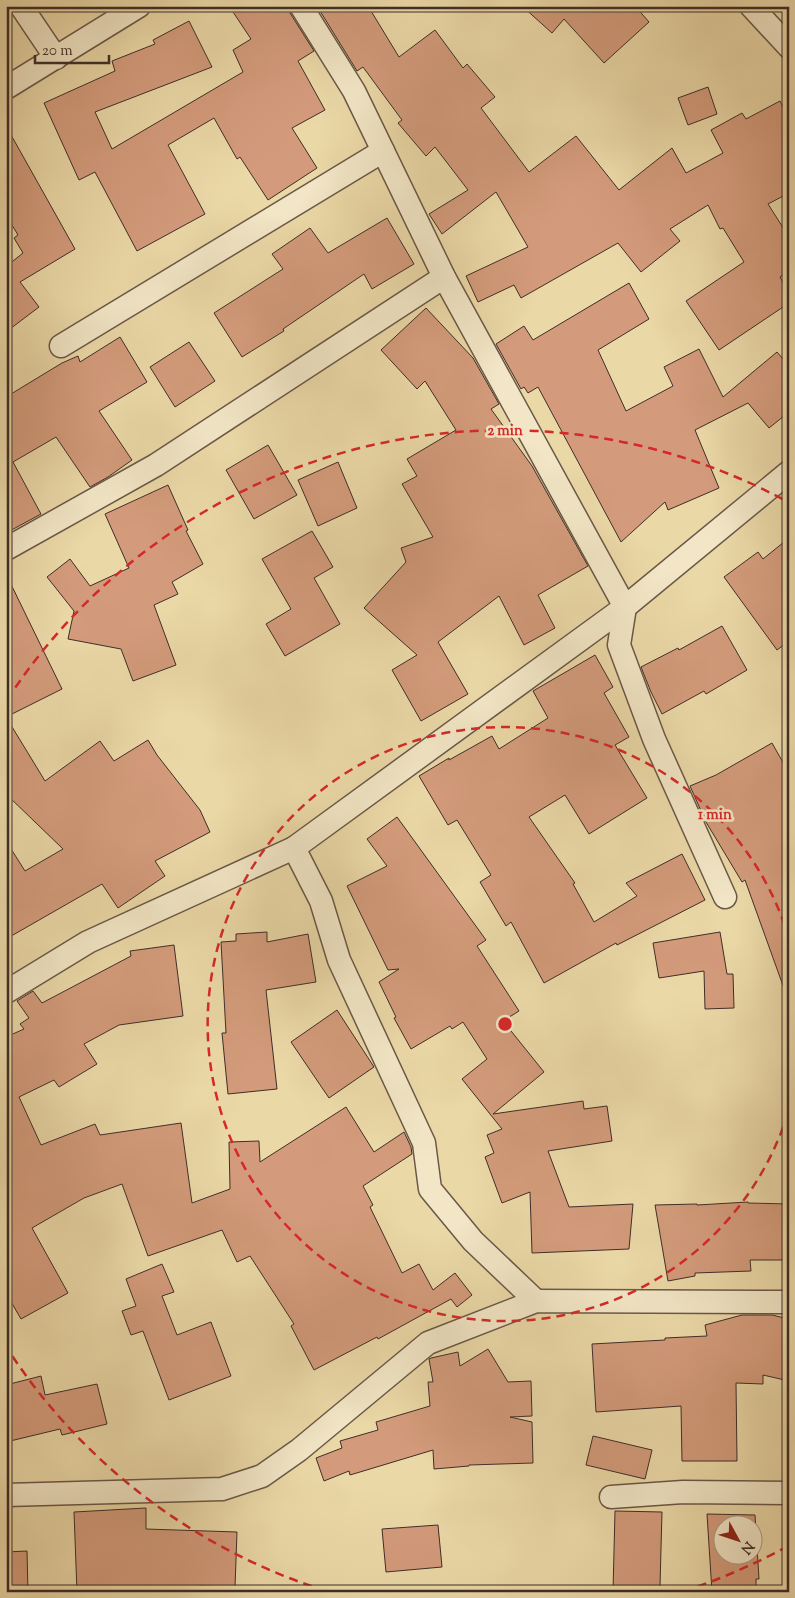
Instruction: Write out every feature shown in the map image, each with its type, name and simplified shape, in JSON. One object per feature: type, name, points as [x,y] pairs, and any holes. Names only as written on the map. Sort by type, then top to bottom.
[{"type":"street","points":[[21,6],[56,58]]},
{"type":"street","points":[[6,88],[139,6]]},
{"type":"street","points":[[301,6],[354,91],[444,277],[625,607],[619,645],[654,739],[725,897]]},
{"type":"street","points":[[751,6],[789,47]]},
{"type":"street","points":[[61,346],[383,152]]},
{"type":"street","points":[[6,549],[156,465],[444,277]]},
{"type":"street","points":[[6,992],[88,942],[294,848],[625,607],[789,472]]},
{"type":"street","points":[[294,848],[322,901],[339,960],[424,1143],[430,1189],[473,1241],[536,1301]]},
{"type":"street","points":[[6,1494],[222,1489],[262,1476],[298,1450],[428,1344],[536,1301],[789,1302]]},
{"type":"street","points":[[611,1497],[683,1492],[789,1493]]},
{"type":"building","points":[[229,6],[288,6],[290,13],[314,51],[298,61],[325,110],[292,128],[317,168],[268,200],[240,157],[237,159],[214,118],[168,145],[205,214],[137,251],[95,172],[79,180],[44,103],[115,71],[112,61],[155,44],[153,40],[189,21],[212,67],[95,112],[112,149],[243,72],[233,50],[251,39]]},
{"type":"building","points":[[317,6],[368,6],[399,57],[435,30],[463,68],[467,64],[495,97],[481,108],[529,172],[576,136],[619,190],[672,148],[686,173],[723,153],[711,130],[742,113],[746,119],[780,101],[789,118],[789,193],[768,204],[789,237],[789,271],[780,277],[789,293],[789,303],[719,350],[686,301],[744,262],[723,228],[720,229],[708,205],[670,229],[680,241],[641,272],[618,243],[521,298],[514,285],[478,302],[466,276],[528,247],[496,192],[442,234],[429,214],[468,190],[435,147],[426,156],[398,123],[402,120],[363,67],[357,71]]},
{"type":"building","points":[[522,6],[635,6],[649,22],[604,63],[564,19],[552,33]]},
{"type":"building","points":[[708,87],[717,114],[688,125],[678,98]]},
{"type":"building","points":[[6,126],[75,249],[20,282],[39,307],[6,332],[6,263],[8,265],[23,253],[14,238],[18,235],[6,215]]},
{"type":"building","points":[[387,218],[414,264],[372,289],[364,274],[283,329],[284,331],[242,357],[214,313],[283,269],[272,254],[310,228],[328,253]]},
{"type":"building","points":[[629,283],[649,319],[598,350],[626,411],[673,386],[664,367],[699,349],[723,397],[777,352],[789,366],[789,412],[769,428],[748,403],[695,430],[719,488],[668,510],[665,502],[621,542],[538,387],[528,393],[524,387],[521,389],[496,344],[524,326],[533,340]]},
{"type":"building","points":[[426,308],[473,358],[499,404],[491,409],[532,466],[588,566],[538,595],[555,628],[524,645],[499,596],[438,642],[468,694],[421,721],[392,670],[417,655],[364,608],[406,562],[401,548],[433,537],[402,484],[417,476],[407,459],[456,430],[425,381],[417,389],[381,350]]},
{"type":"building","points":[[120,337],[147,382],[99,411],[132,460],[90,487],[56,437],[13,462],[41,514],[6,533],[6,397],[62,363],[78,356],[80,362]]},
{"type":"building","points":[[189,342],[215,381],[175,407],[150,367]]},
{"type":"building","points":[[268,445],[297,495],[254,519],[226,470]]},
{"type":"building","points":[[338,462],[357,508],[318,526],[298,480]]},
{"type":"building","points":[[168,485],[188,530],[186,531],[203,564],[172,582],[178,594],[154,605],[176,665],[133,681],[121,649],[68,639],[74,611],[47,577],[70,559],[90,586],[129,568],[105,514]]},
{"type":"building","points":[[312,531],[333,567],[314,578],[340,624],[285,656],[266,624],[291,609],[262,559]]},
{"type":"building","points":[[789,538],[789,641],[777,650],[724,577],[758,552],[763,559]]},
{"type":"building","points":[[6,574],[62,689],[6,717]]},
{"type":"building","points":[[722,626],[747,670],[706,694],[704,691],[662,714],[641,667],[678,648],[679,650]]},
{"type":"building","points":[[595,655],[613,687],[604,693],[629,737],[615,745],[647,798],[589,834],[565,795],[529,817],[575,883],[573,884],[594,922],[637,896],[626,883],[682,854],[705,900],[617,945],[616,943],[544,983],[511,922],[506,926],[480,882],[491,875],[457,820],[448,825],[419,776],[492,736],[499,749],[548,718],[533,691]]},
{"type":"building","points":[[6,717],[45,781],[100,741],[114,761],[148,740],[157,755],[200,810],[210,832],[155,861],[165,876],[118,908],[102,884],[6,939],[6,841],[25,871],[63,849],[6,794]]},
{"type":"building","points":[[772,743],[789,773],[789,994],[786,994],[745,880],[742,882],[706,822],[690,786],[716,775]]},
{"type":"building","points":[[397,817],[486,940],[477,946],[519,1011],[503,1021],[544,1072],[493,1114],[583,1101],[584,1109],[607,1106],[612,1141],[548,1151],[569,1207],[633,1204],[629,1249],[532,1253],[530,1192],[502,1203],[485,1157],[494,1153],[487,1135],[502,1129],[462,1079],[487,1059],[463,1022],[452,1029],[450,1026],[411,1049],[394,1018],[396,1017],[379,982],[399,969],[388,970],[347,886],[387,866],[367,839]]},
{"type":"building","points":[[267,932],[267,942],[308,934],[316,982],[266,990],[277,1089],[228,1094],[222,1033],[226,1033],[221,942],[236,941],[236,934]]},
{"type":"building","points":[[720,932],[727,974],[733,974],[734,1008],[705,1009],[704,971],[659,978],[653,943]]},
{"type":"building","points":[[174,945],[183,1016],[119,1025],[84,1044],[97,1064],[59,1087],[54,1080],[19,1097],[41,1145],[95,1124],[100,1135],[181,1123],[192,1203],[230,1189],[229,1142],[259,1141],[260,1162],[346,1107],[374,1152],[404,1132],[411,1147],[412,1154],[363,1186],[373,1205],[370,1207],[402,1273],[419,1264],[433,1290],[455,1273],[472,1295],[457,1307],[451,1299],[378,1339],[377,1337],[314,1370],[291,1326],[294,1324],[250,1256],[237,1262],[222,1230],[148,1256],[122,1184],[84,1198],[32,1228],[68,1293],[21,1319],[6,1293],[6,1037],[24,1029],[20,1024],[29,1018],[17,1001],[33,991],[42,1003],[131,956],[130,951]]},
{"type":"building","points":[[337,1010],[374,1067],[329,1098],[291,1042]]},
{"type":"building","points":[[748,1202],[789,1204],[789,1260],[750,1260],[751,1271],[695,1273],[695,1276],[668,1281],[655,1205]]},
{"type":"building","points":[[162,1264],[174,1292],[162,1296],[177,1335],[211,1322],[231,1376],[169,1400],[143,1331],[131,1335],[122,1311],[136,1306],[126,1279]]},
{"type":"building","points":[[742,1315],[772,1315],[789,1319],[789,1381],[763,1375],[763,1384],[736,1383],[737,1461],[682,1461],[681,1406],[596,1412],[592,1344],[707,1336],[705,1325]]},
{"type":"building","points":[[488,1349],[508,1382],[531,1381],[532,1416],[510,1417],[532,1422],[533,1463],[469,1465],[434,1469],[433,1450],[350,1475],[349,1471],[324,1481],[316,1458],[342,1448],[340,1441],[378,1430],[376,1422],[430,1406],[428,1382],[433,1382],[429,1359],[458,1352],[460,1366]]},
{"type":"building","points":[[41,1376],[45,1395],[97,1384],[107,1424],[62,1435],[60,1429],[6,1442],[6,1385]]},
{"type":"building","points":[[593,1436],[652,1450],[645,1479],[586,1465]]},
{"type":"building","points":[[146,1508],[146,1529],[237,1532],[235,1587],[198,1586],[198,1592],[77,1592],[74,1512]]},
{"type":"building","points":[[615,1511],[662,1512],[660,1586],[658,1592],[613,1592]]},
{"type":"building","points":[[707,1514],[755,1515],[712,1516],[712,1566],[758,1566],[759,1579],[756,1579],[756,1592],[712,1592]]},
{"type":"building","points":[[438,1525],[442,1567],[386,1572],[382,1529]]},
{"type":"building","points":[[27,1551],[28,1592],[6,1592],[6,1552]]}]
